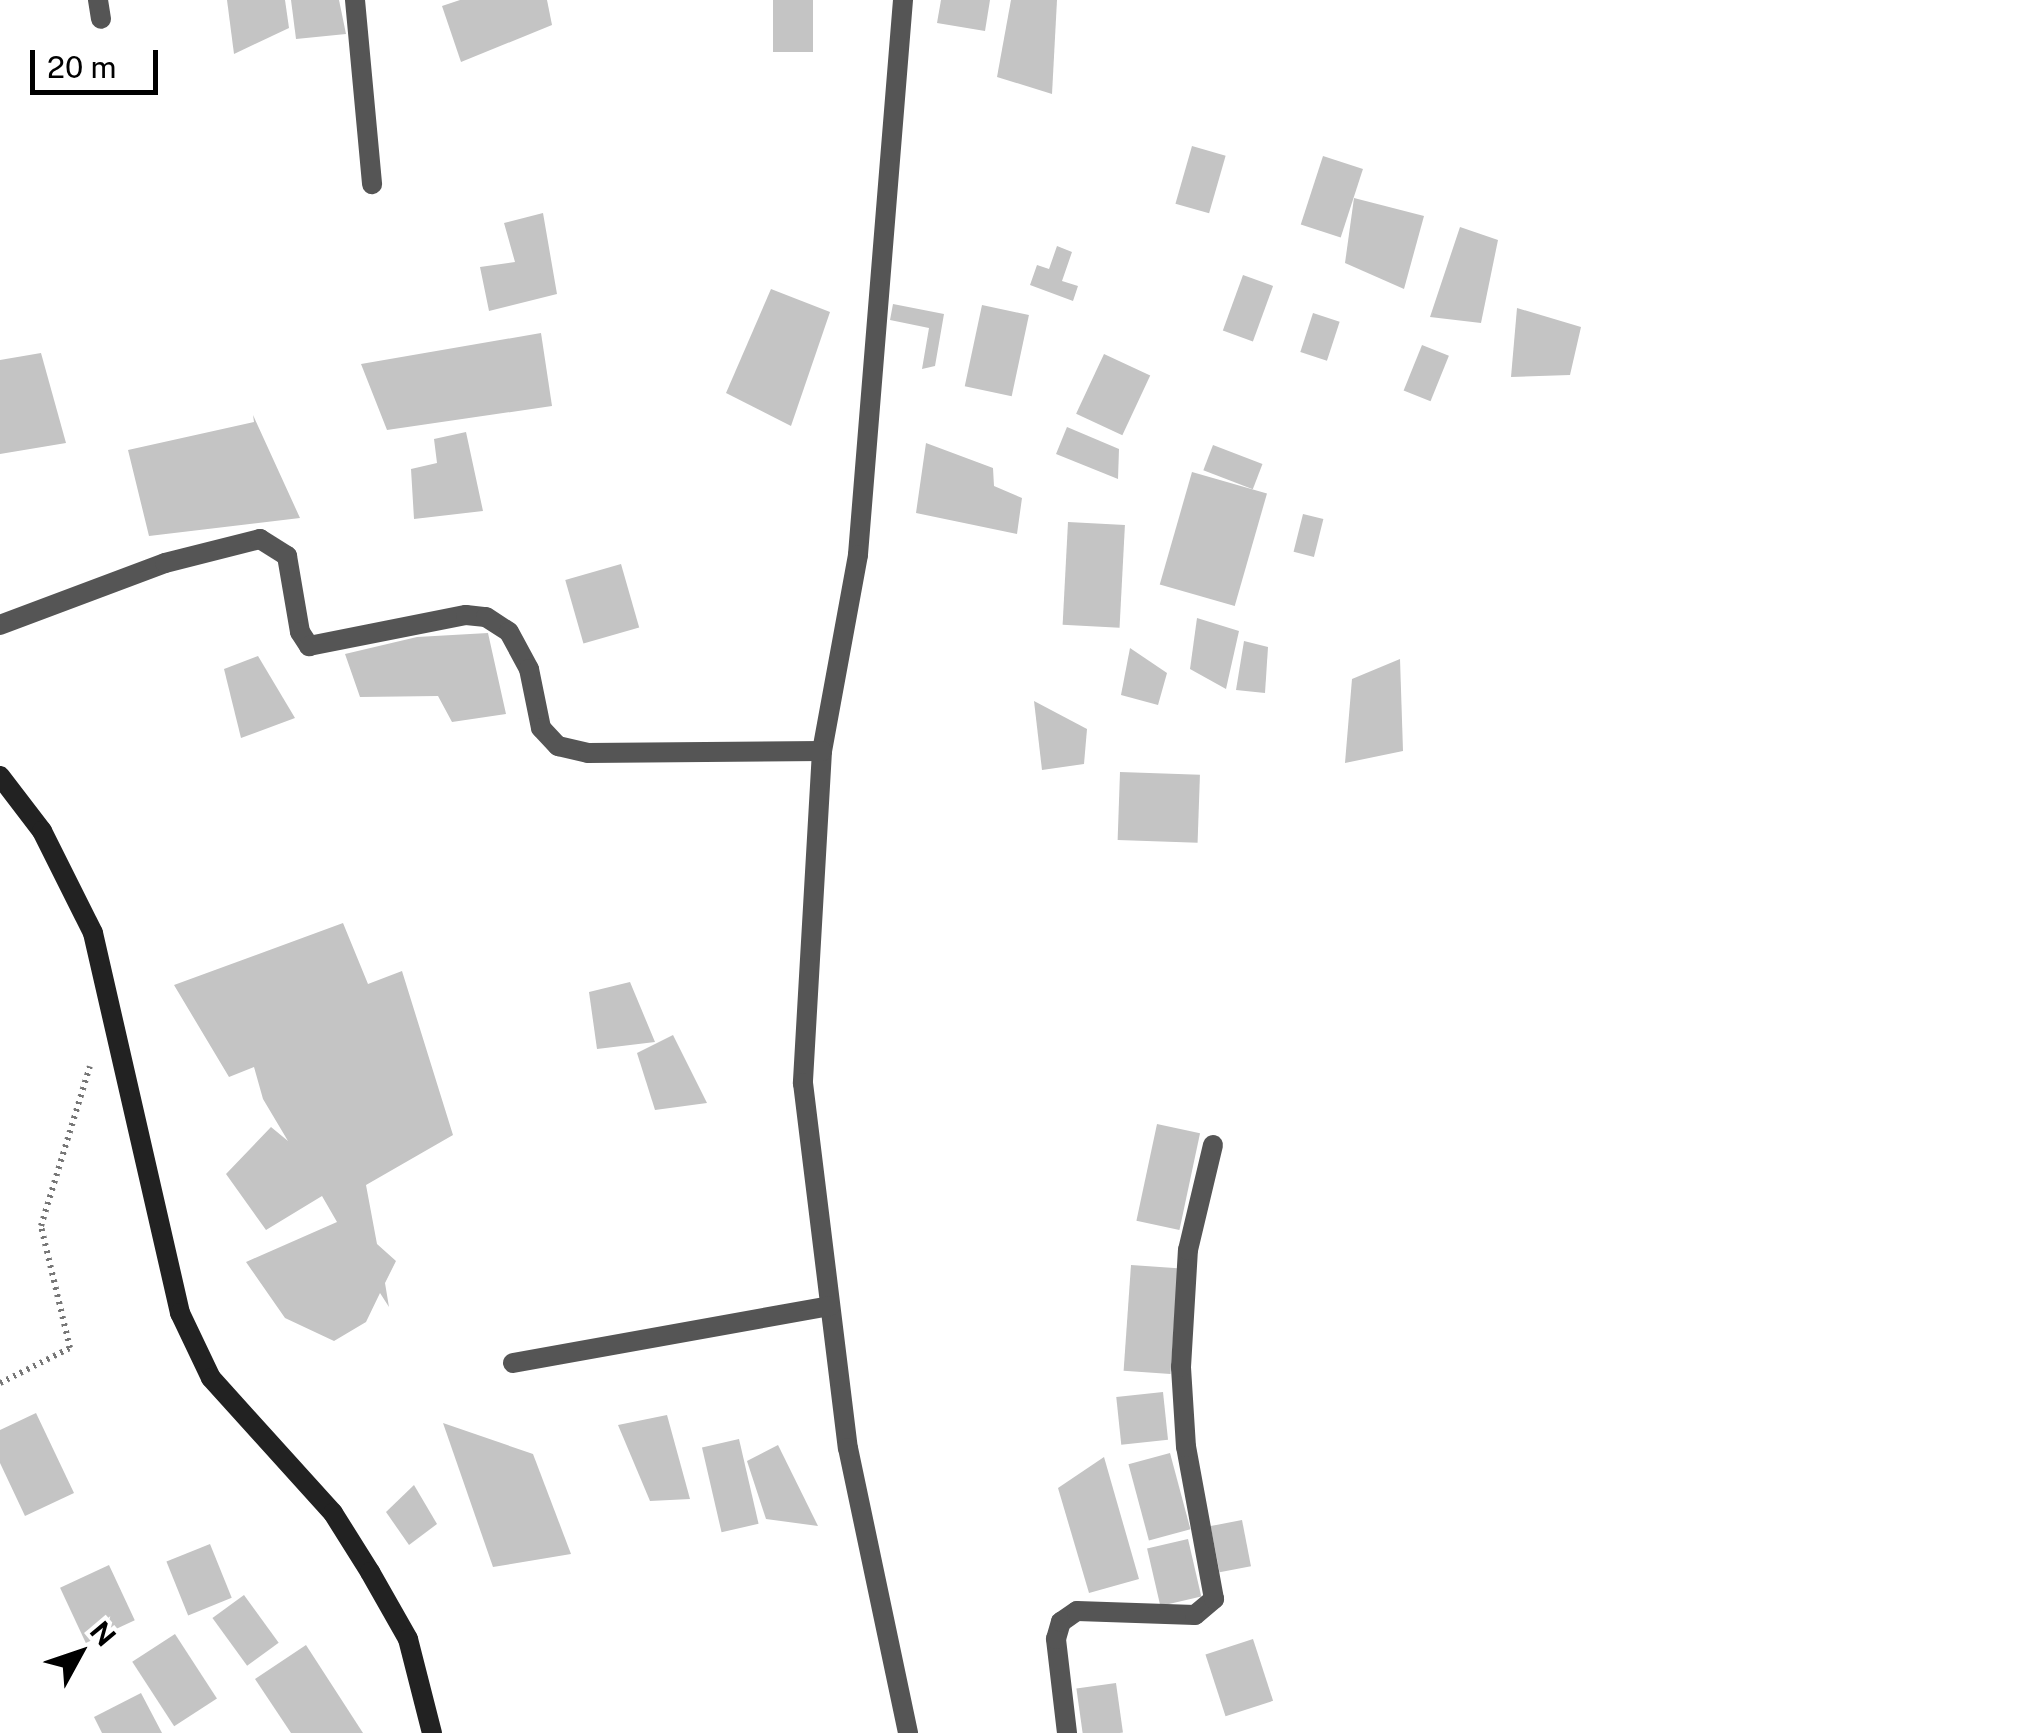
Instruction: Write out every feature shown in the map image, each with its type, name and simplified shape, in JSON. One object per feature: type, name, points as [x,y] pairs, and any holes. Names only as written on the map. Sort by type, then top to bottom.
[{"type":"street","points":[[355,0],[372,184]]},
{"type":"street","points":[[903,0],[858,555],[822,751],[802,1083],[848,1448],[908,1733]]},
{"type":"street","points":[[0,626],[164,564],[260,539],[287,556],[300,632],[310,646],[466,615],[486,617],[509,632],[530,669],[541,728],[558,746],[588,753],[822,751]]},
{"type":"street","points":[[0,776],[42,831],[93,933],[180,1313],[211,1378],[333,1514],[370,1572],[408,1639],[432,1733]]},
{"type":"street","points":[[1068,1733],[1056,1639],[1061,1622],[1077,1612],[1195,1615],[1214,1599],[1186,1447],[1182,1367],[1188,1250],[1213,1145]]},
{"type":"street","points":[[512,1364],[830,1306]]},
{"type":"path","points":[[0,1384],[70,1348],[41,1226],[92,1059]]},
{"type":"building","points":[[227,0],[285,0],[289,28],[234,54]]},
{"type":"building","points":[[291,0],[339,0],[346,34],[296,39]]},
{"type":"building","points":[[460,0],[547,0],[552,25],[461,62],[442,6]]},
{"type":"building","points":[[773,0],[813,0],[813,52],[773,52]]},
{"type":"building","points":[[941,0],[990,0],[985,31],[937,23]]},
{"type":"building","points":[[1011,0],[1057,0],[1052,94],[997,77]]},
{"type":"building","points":[[1192,146],[1226,156],[1209,213],[1175,204]]},
{"type":"building","points":[[1323,156],[1363,169],[1341,237],[1301,224]]},
{"type":"building","points":[[1354,198],[1424,216],[1404,289],[1345,263]]},
{"type":"building","points":[[543,213],[557,294],[489,311],[480,267],[515,262],[504,223]]},
{"type":"building","points":[[1460,227],[1498,240],[1481,323],[1430,317]]},
{"type":"building","points":[[1057,246],[1072,252],[1062,281],[1078,286],[1073,301],[1030,285],[1037,265],[1049,269]]},
{"type":"building","points":[[1243,275],[1273,286],[1253,341],[1223,330]]},
{"type":"building","points":[[771,289],[830,312],[791,426],[726,393]]},
{"type":"building","points":[[893,304],[944,314],[935,366],[922,369],[929,328],[890,320]]},
{"type":"building","points":[[982,305],[1029,315],[1012,396],[965,386]]},
{"type":"building","points":[[1517,308],[1581,327],[1570,375],[1511,377]]},
{"type":"building","points":[[1313,313],[1340,322],[1327,361],[1300,352]]},
{"type":"building","points":[[541,333],[552,406],[387,430],[361,364]]},
{"type":"building","points":[[1422,345],[1449,356],[1431,401],[1404,390]]},
{"type":"building","points":[[41,353],[66,443],[0,454],[0,360]]},
{"type":"building","points":[[1104,354],[1150,376],[1122,435],[1076,414]]},
{"type":"building","points":[[253,415],[300,518],[149,536],[128,450],[254,422]]},
{"type":"building","points":[[1067,427],[1119,449],[1118,479],[1056,454]]},
{"type":"building","points":[[466,432],[483,511],[414,519],[411,469],[437,463],[434,439]]},
{"type":"building","points":[[926,443],[993,468],[994,486],[1022,498],[1017,534],[916,513]]},
{"type":"building","points":[[1213,445],[1262,464],[1253,489],[1203,470]]},
{"type":"building","points":[[1192,472],[1267,493],[1235,606],[1160,584]]},
{"type":"building","points":[[1303,514],[1323,519],[1314,557],[1294,552]]},
{"type":"building","points":[[1068,522],[1125,525],[1120,628],[1063,625]]},
{"type":"building","points":[[621,564],[639,627],[583,643],[565,580]]},
{"type":"building","points":[[1197,618],[1239,631],[1226,689],[1190,669]]},
{"type":"building","points":[[488,633],[506,714],[452,722],[438,696],[360,697],[345,654],[417,637]]},
{"type":"building","points":[[1244,641],[1268,647],[1265,693],[1236,690]]},
{"type":"building","points":[[1130,648],[1167,673],[1158,705],[1121,695]]},
{"type":"building","points":[[258,656],[295,718],[241,738],[224,669]]},
{"type":"building","points":[[1400,659],[1403,751],[1345,763],[1352,679]]},
{"type":"building","points":[[1034,701],[1087,729],[1084,764],[1042,770]]},
{"type":"building","points":[[1120,772],[1200,775],[1198,843],[1118,840]]},
{"type":"building","points":[[343,923],[368,984],[402,971],[453,1135],[366,1185],[377,1244],[396,1261],[385,1283],[389,1307],[380,1293],[366,1322],[334,1341],[285,1318],[246,1262],[337,1222],[322,1196],[266,1230],[226,1174],[271,1127],[288,1141],[263,1099],[254,1067],[229,1077],[174,985]]},
{"type":"building","points":[[630,982],[655,1042],[597,1049],[589,992]]},
{"type":"building","points":[[673,1035],[707,1103],[655,1110],[637,1053]]},
{"type":"building","points":[[1157,1124],[1200,1133],[1179,1230],[1136,1221]]},
{"type":"building","points":[[1131,1265],[1178,1268],[1170,1374],[1124,1371]]},
{"type":"building","points":[[1163,1392],[1168,1440],[1121,1445],[1116,1397]]},
{"type":"building","points":[[36,1413],[74,1493],[25,1516],[0,1463],[0,1430]]},
{"type":"building","points":[[667,1415],[690,1499],[650,1501],[618,1425]]},
{"type":"building","points":[[443,1423],[533,1454],[571,1554],[493,1567]]},
{"type":"building","points":[[739,1439],[759,1524],[722,1532],[702,1448]]},
{"type":"building","points":[[778,1445],[818,1526],[766,1519],[747,1461]]},
{"type":"building","points":[[1170,1453],[1190,1529],[1149,1540],[1128,1464]]},
{"type":"building","points":[[1104,1457],[1139,1579],[1089,1593],[1058,1488]]},
{"type":"building","points":[[414,1485],[437,1524],[409,1545],[386,1512]]},
{"type":"building","points":[[1242,1520],[1251,1566],[1220,1572],[1211,1526]]},
{"type":"building","points":[[1188,1539],[1201,1596],[1160,1606],[1147,1548]]},
{"type":"building","points":[[210,1544],[232,1598],[188,1615],[166,1562]]},
{"type":"building","points":[[109,1565],[135,1620],[86,1643],[60,1588]]},
{"type":"building","points":[[244,1595],[279,1643],[247,1666],[212,1618]]},
{"type":"building","points":[[175,1634],[217,1699],[174,1726],[132,1662]]},
{"type":"building","points":[[1253,1639],[1273,1701],[1226,1716],[1205,1654]]},
{"type":"building","points":[[306,1645],[363,1733],[291,1733],[255,1679]]},
{"type":"building","points":[[1116,1683],[1123,1733],[1083,1733],[1076,1689]]},
{"type":"building","points":[[141,1693],[162,1733],[102,1733],[94,1717]]}]
